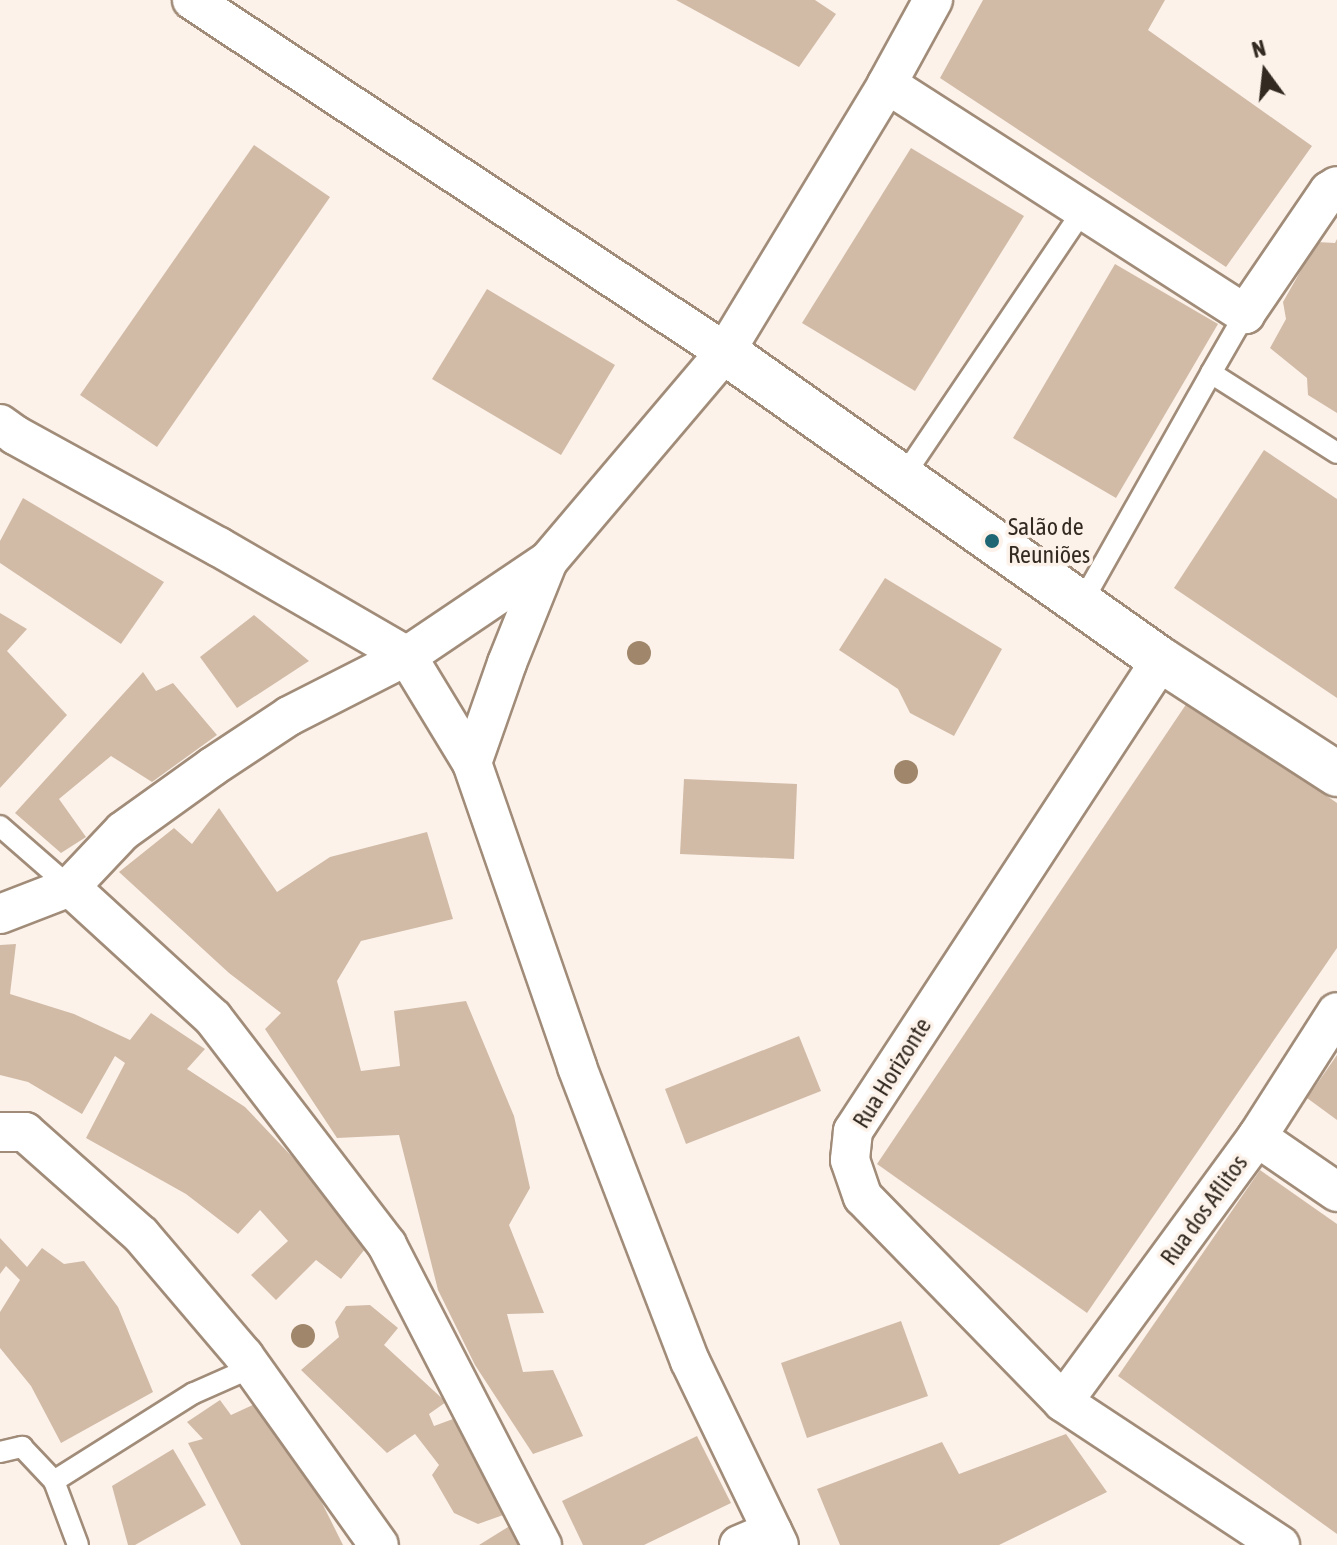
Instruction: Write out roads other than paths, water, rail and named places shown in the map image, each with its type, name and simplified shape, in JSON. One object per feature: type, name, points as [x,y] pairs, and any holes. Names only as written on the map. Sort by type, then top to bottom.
[{"type":"street","points":[[192,0],[725,352],[1161,660],[1337,774]]},
{"type":"street","points":[[0,914],[70,887],[123,831],[212,767],[289,716],[407,656],[548,561],[725,352],[887,84],[933,0]]},
{"type":"street","points":[[887,84],[1245,314],[1329,191],[1337,186]]},
{"type":"street","points":[[0,424],[407,656],[472,763],[577,1067],[690,1361],[763,1540]]},
{"type":"street","points":[[472,763],[548,561]]},
{"type":"street","name":"Rua Horizonte","points":[[1161,660],[853,1131],[850,1160],[863,1197],[1063,1402],[1270,1543]]},
{"type":"street","points":[[70,887],[213,1018],[387,1245],[542,1545]]},
{"type":"street","name":"Rua dos Aflitos","points":[[1063,1402],[1257,1137],[1337,1012]]},
{"type":"street","points":[[0,1132],[25,1132],[141,1235],[253,1367],[379,1545]]},
{"type":"street","points":[[1257,1137],[1337,1192]]},
{"type":"lane","points":[[903,477],[1083,210]]},
{"type":"lane","points":[[1081,604],[1245,314]]},
{"type":"lane","points":[[1211,373],[1337,453]]},
{"type":"lane","points":[[0,826],[70,887]]},
{"type":"lane","points":[[54,1481],[194,1393],[253,1367]]},
{"type":"lane","points":[[0,1452],[22,1447],[54,1481],[78,1545]]},
{"type":"place","name":"Salão de Reuniões","points":[[992,541]]}]
